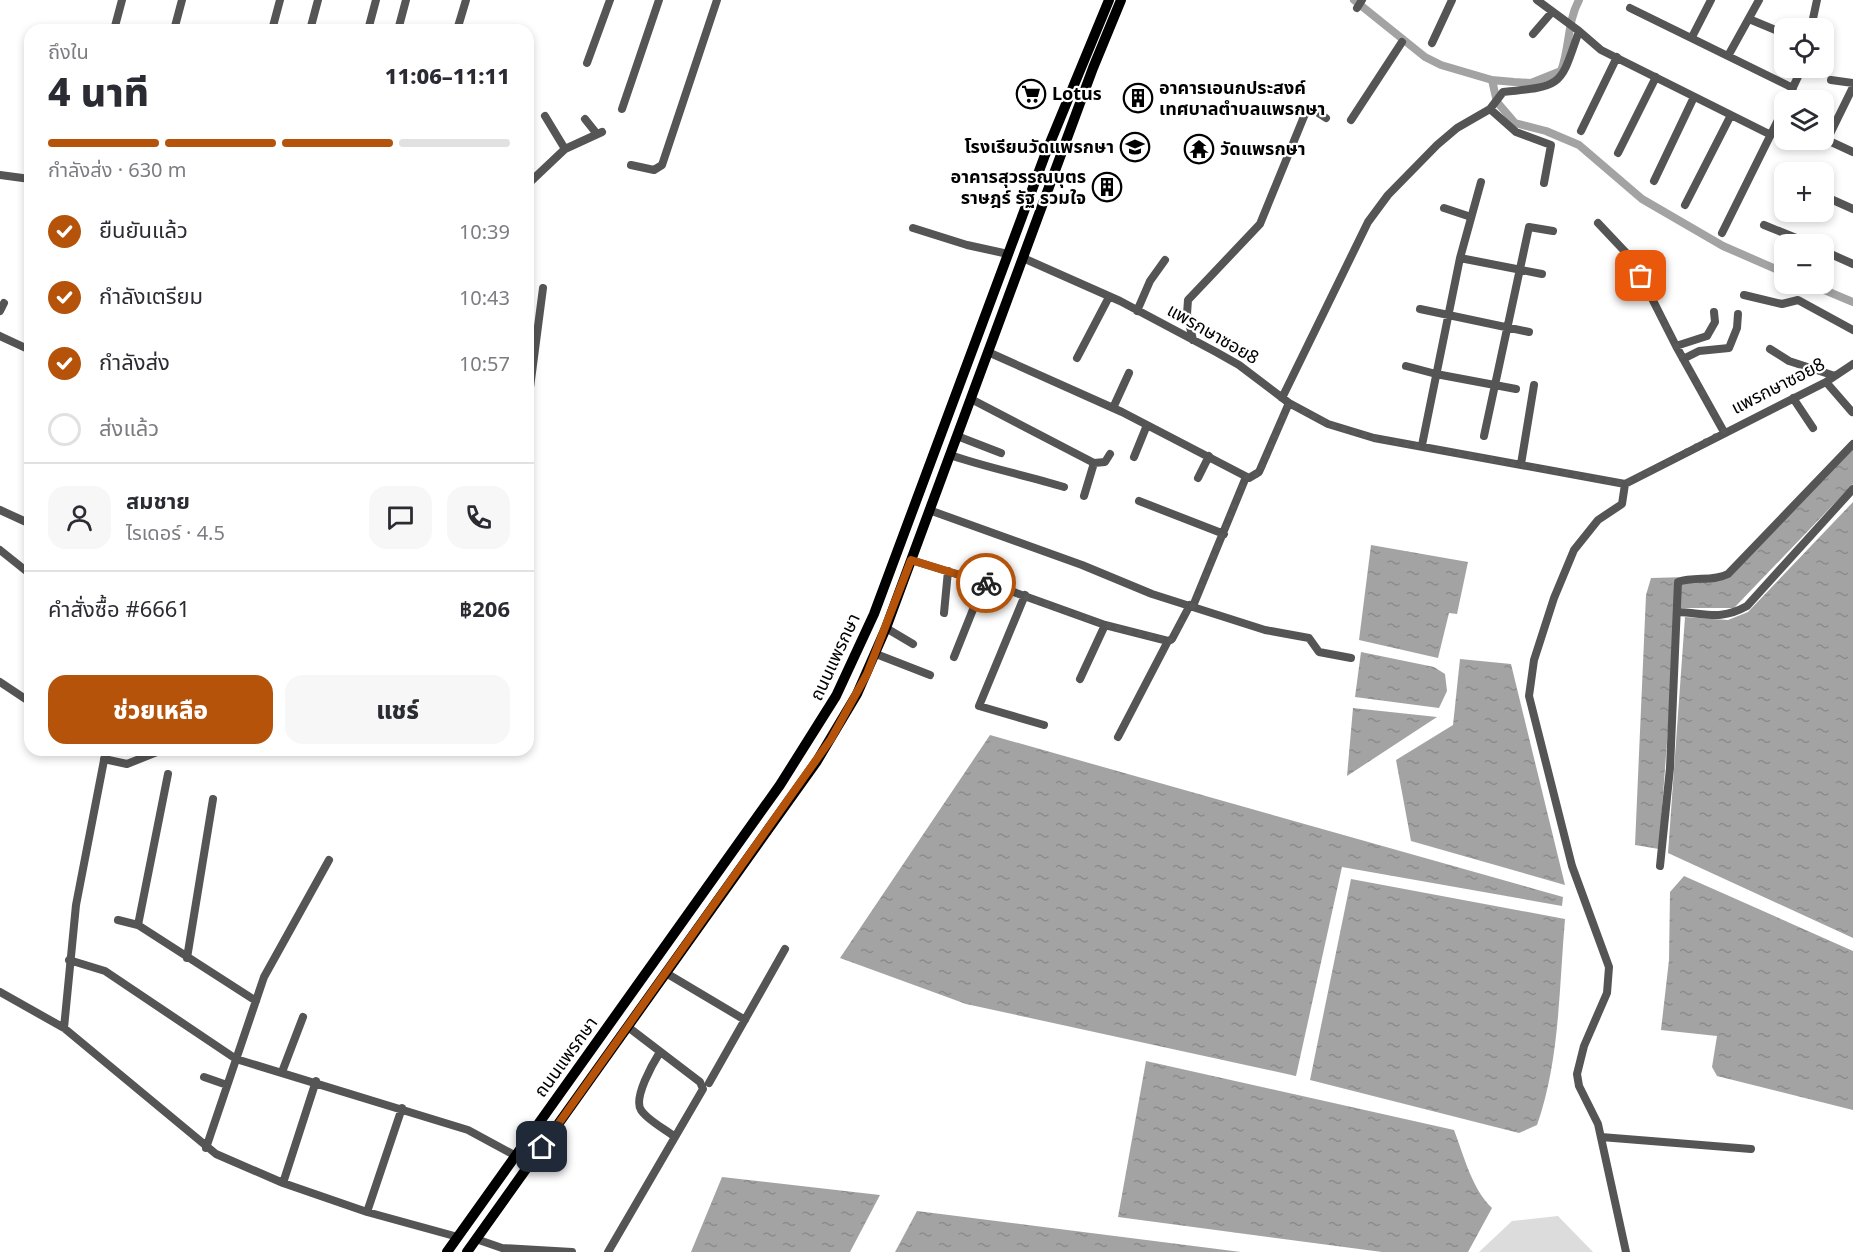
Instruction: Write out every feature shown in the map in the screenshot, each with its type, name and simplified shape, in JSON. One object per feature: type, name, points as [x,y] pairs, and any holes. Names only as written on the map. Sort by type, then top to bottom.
[{"type":"main road","name":"ถนนแพรกษา","points":[[447,1252],[785,778],[836,696],[874,614],[1055,129],[1109,0]]},
{"type":"main road","name":"ถนนแพรกษา","points":[[467,1252],[817,761],[857,694],[886,628],[1093,68],[1121,0]]},
{"type":"main road","points":[[602,1035],[616,1044]]},
{"type":"street","points":[[116,24],[122,0]]},
{"type":"street","points":[[176,24],[182,0]]},
{"type":"street","points":[[274,24],[280,0]]},
{"type":"street","points":[[312,24],[318,0]]},
{"type":"street","points":[[370,24],[376,0]]},
{"type":"street","points":[[400,24],[406,0]]},
{"type":"street","points":[[459,24],[466,0]]},
{"type":"street","points":[[587,63],[610,0]]},
{"type":"street","points":[[622,109],[659,0]]},
{"type":"street","points":[[631,165],[654,170],[662,165],[717,0]]},
{"type":"street","points":[[1432,43],[1452,0]]},
{"type":"street","points":[[1537,0],[1577,29],[1595,46],[1771,135]]},
{"type":"street","points":[[1692,37],[1711,0]]},
{"type":"street","points":[[1728,56],[1759,0]]},
{"type":"street","points":[[1813,18],[1817,0]]},
{"type":"street","points":[[1630,8],[1793,88],[1798,78]]},
{"type":"street","points":[[1533,34],[1555,15]]},
{"type":"street","points":[[1749,19],[1774,29]]},
{"type":"street","points":[[988,352],[1113,408],[1246,477],[1252,478],[1260,472],[1286,401],[1368,222],[1388,195],[1437,145],[1457,128],[1492,106],[1503,92],[1537,88],[1556,81],[1564,74],[1570,61],[1577,29]]},
{"type":"street","points":[[1351,120],[1402,42]]},
{"type":"street","points":[[1581,131],[1617,57]]},
{"type":"street","points":[[1618,153],[1656,77]]},
{"type":"street","points":[[1831,81],[1853,85],[1834,123]]},
{"type":"street","points":[[1654,181],[1694,97]]},
{"type":"street","points":[[1492,106],[1516,132],[1551,145],[1544,183]]},
{"type":"street","points":[[1193,340],[1187,314],[1188,300],[1260,224],[1305,114],[1315,111],[1326,118]]},
{"type":"street","points":[[1685,205],[1731,115]]},
{"type":"street","points":[[545,116],[563,146]]},
{"type":"street","points":[[534,177],[563,146],[600,133],[585,119]]},
{"type":"street","points":[[1722,233],[1774,129]]},
{"type":"street","points":[[1834,143],[1853,152]]},
{"type":"street","points":[[0,175],[24,178]]},
{"type":"street","points":[[1422,445],[1460,258],[1482,182]]},
{"type":"street","points":[[1834,200],[1853,209]]},
{"type":"street","points":[[1444,207],[1471,217]]},
{"type":"street","points":[[1598,223],[1632,259],[1676,346],[1724,432]]},
{"type":"street","points":[[1764,225],[1786,234]]},
{"type":"street","points":[[1484,436],[1529,226],[1553,231]]},
{"type":"street","points":[[913,228],[967,245],[1008,254]]},
{"type":"street","points":[[1834,255],[1853,264]]},
{"type":"street","name":"แพรกษาซอย8","points":[[1023,258],[1109,297],[1193,340],[1239,365],[1286,401],[1338,427],[1374,438],[1625,484],[1826,382],[1853,364]]},
{"type":"street","points":[[1460,258],[1542,274]]},
{"type":"street","points":[[1137,311],[1150,281],[1165,260]]},
{"type":"street","points":[[534,357],[543,288]]},
{"type":"street","points":[[1744,295],[1782,304],[1798,300],[1853,330]]},
{"type":"street","points":[[1077,358],[1109,297]]},
{"type":"street","points":[[1420,309],[1530,332]]},
{"type":"street","points":[[1676,346],[1707,336],[1716,322],[1713,312]]},
{"type":"street","points":[[1683,358],[1699,351],[1729,348],[1737,328],[1738,314]]},
{"type":"street","points":[[0,336],[24,347]]},
{"type":"street","points":[[1770,349],[1789,361],[1835,376]]},
{"type":"street","points":[[1406,366],[1436,374],[1516,388]]},
{"type":"street","points":[[1113,408],[1129,373]]},
{"type":"street","points":[[1826,382],[1852,412]]},
{"type":"street","points":[[1521,464],[1534,385]]},
{"type":"street","points":[[1793,398],[1813,428]]},
{"type":"street","points":[[970,399],[1094,463],[1105,462],[1110,454]]},
{"type":"street","points":[[1134,457],[1147,425]]},
{"type":"street","points":[[957,436],[1001,453]]},
{"type":"street","points":[[1660,866],[1670,768],[1678,582],[1688,578],[1720,578],[1728,574],[1853,444]]},
{"type":"street","points":[[950,455],[996,471],[1007,469],[1064,487]]},
{"type":"street","points":[[1198,478],[1209,456]]},
{"type":"street","points":[[1084,496],[1094,463]]},
{"type":"street","points":[[1118,737],[1168,641],[1172,639],[1191,606],[1224,534],[1246,477]]},
{"type":"street","points":[[1625,484],[1622,504],[1598,520],[1574,550],[1554,598],[1534,660],[1529,696],[1569,858],[1609,967],[1607,993],[1584,1046],[1577,1074],[1579,1086],[1594,1114],[1601,1137],[1626,1252]]},
{"type":"street","points":[[1677,612],[1731,615],[1747,606],[1853,489]]},
{"type":"street","points":[[1139,501],[1224,534]]},
{"type":"street","points":[[0,510],[24,521]]},
{"type":"street","points":[[929,510],[1191,606],[1265,630],[1309,638],[1319,652],[1351,657]]},
{"type":"street","points":[[0,550],[24,569]]},
{"type":"street","points":[[911,560],[984,582],[1105,625],[1168,641]]},
{"type":"street","points":[[944,613],[948,572]]},
{"type":"street","points":[[954,657],[984,582]]},
{"type":"street","points":[[1024,596],[979,706],[1044,725]]},
{"type":"street","points":[[1080,679],[1105,625]]},
{"type":"street","points":[[886,628],[913,644]]},
{"type":"street","points":[[876,654],[930,675]]},
{"type":"street","points":[[0,682],[24,698]]},
{"type":"street","points":[[64,1028],[76,905],[104,756]]},
{"type":"street","points":[[111,756],[128,764],[147,756]]},
{"type":"street","points":[[138,926],[168,774]]},
{"type":"street","points":[[187,957],[213,799]]},
{"type":"street","points":[[206,1148],[264,977],[329,860]]},
{"type":"street","points":[[118,920],[138,926],[256,1001]]},
{"type":"street","points":[[709,1083],[785,949]]},
{"type":"street","points":[[69,960],[105,971],[236,1059],[468,1130],[516,1156]]},
{"type":"street","points":[[666,973],[744,1020]]},
{"type":"street","points":[[0,992],[64,1028],[206,1148],[283,1183],[367,1212],[458,1238]]},
{"type":"street","points":[[282,1072],[303,1017]]},
{"type":"street","points":[[608,1252],[703,1089],[700,1082],[628,1027]]},
{"type":"street","points":[[660,1052],[649,1070],[639,1104],[641,1111],[675,1137]]},
{"type":"street","points":[[204,1077],[227,1085]]},
{"type":"street","points":[[283,1183],[316,1082]]},
{"type":"street","points":[[367,1212],[402,1108]]},
{"type":"street","points":[[1601,1137],[1751,1149]]},
{"type":"street","points":[[476,1239],[490,1249],[572,1252]]},
{"type":"shaded area","points":[[1558,1216],[1593,1252],[1479,1252],[1512,1221]]},
{"type":"water","points":[[1853,443],[1853,484],[1734,608],[1677,608],[1659,849],[1635,845],[1646,595],[1651,578],[1723,576]]},
{"type":"water","points":[[1853,502],[1853,938],[1668,853],[1685,617],[1728,620],[1748,612]]},
{"type":"water","points":[[1371,545],[1468,562],[1457,614],[1449,613],[1438,658],[1359,640]]},
{"type":"water","points":[[1361,652],[1434,667],[1445,674],[1447,691],[1439,708],[1355,697]]},
{"type":"water","points":[[1460,659],[1511,664],[1565,885],[1411,841],[1396,760],[1453,725]]},
{"type":"water","points":[[1353,708],[1437,717],[1347,776]]},
{"type":"water","points":[[990,735],[1563,897],[1562,906],[1342,867],[1296,1076],[966,1004],[840,958]]},
{"type":"water","points":[[1684,876],[1853,951],[1853,1110],[1717,1076],[1712,1067],[1717,1036],[1661,1030],[1669,960],[1670,892]]},
{"type":"water","points":[[1351,879],[1565,919],[1554,1049],[1545,1100],[1537,1125],[1519,1133],[1310,1080]]},
{"type":"water","points":[[1146,1061],[1454,1130],[1474,1182],[1492,1208],[1468,1252],[1382,1252],[1118,1217]]},
{"type":"water","points":[[722,1177],[880,1195],[850,1252],[691,1252]]},
{"type":"water","points":[[917,1211],[1241,1252],[895,1252]]},
{"type":"waterway","points":[[1354,0],[1425,57],[1441,65],[1492,80],[1531,83],[1561,71],[1572,17],[1579,0]]},
{"type":"waterway","points":[[1492,80],[1497,102],[1515,123],[1546,131],[1579,145],[1642,199],[1723,246],[1774,268]]},
{"type":"waterway","points":[[1834,294],[1853,302]]},
{"type":"way so far","points":[[986,583],[1105,625],[1171,641],[1190,605],[1193,606],[1246,477],[1252,478],[1260,472],[1289,403],[1328,424],[1374,438],[1614,480],[1625,484],[1640,477],[1724,432],[1676,346],[1641,276]]},
{"type":"place","name":"Lotus","points":[[1031,94]]},
{"type":"place","name":"อาคารเอนกประสงค์ เทศบาลตำบลแพรกษา","points":[[1138,98]]},
{"type":"place","name":"โรงเรียนวัดแพรกษา","points":[[1135,147]]},
{"type":"place","name":"วัดแพรกษา","points":[[1199,149]]},
{"type":"place","name":"อาคารสุวรรณบุตร ราษฎร์ รัฐ รวมใจ","points":[[1107,187]]},
{"type":"route","points":[[542,1147],[831,739],[867,674],[911,560],[986,583]]}]
